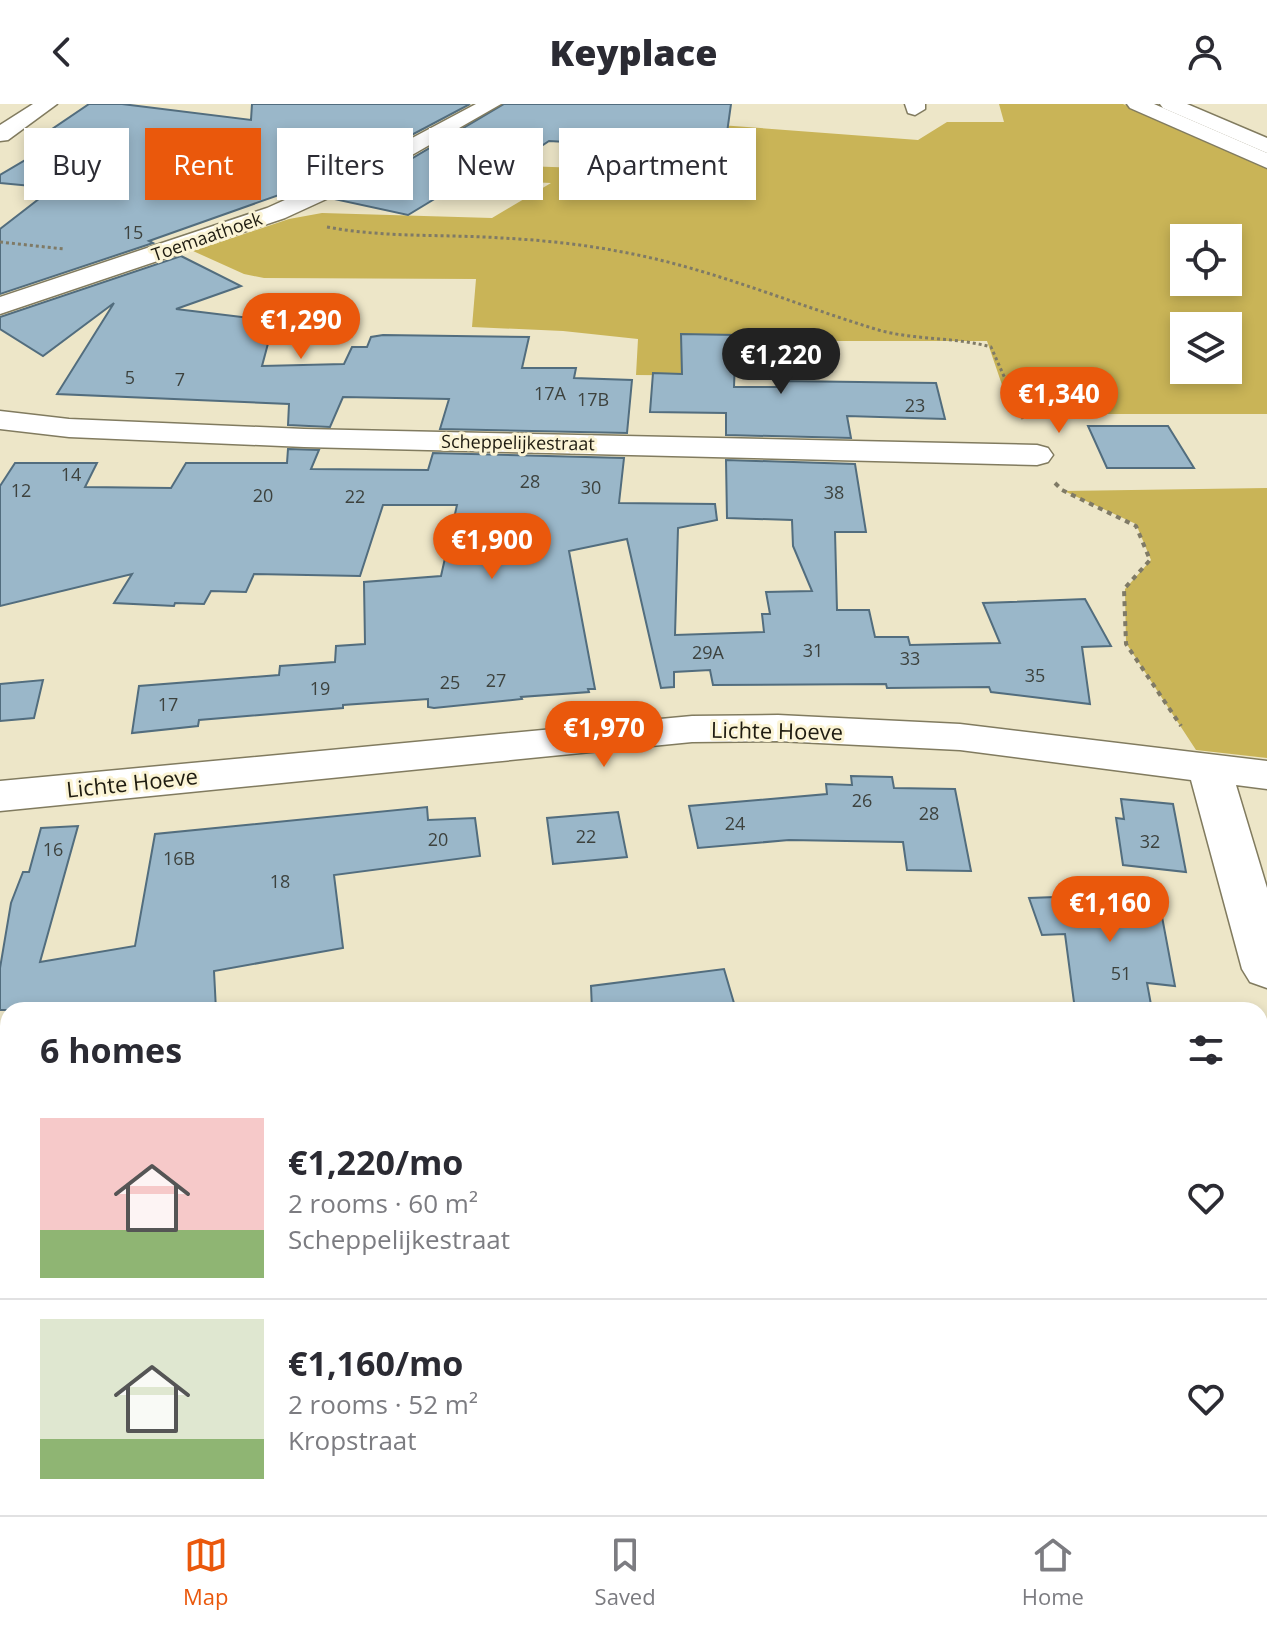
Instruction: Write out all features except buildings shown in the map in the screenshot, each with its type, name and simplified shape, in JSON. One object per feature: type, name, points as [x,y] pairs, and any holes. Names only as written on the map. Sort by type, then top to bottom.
[{"type":"main road","points":[[0,135],[47,104]]},
{"type":"main road","name":"Toemaathoek","points":[[0,306],[276,213],[362,174],[491,104]]},
{"type":"main road","points":[[1137,104],[1267,161]]},
{"type":"main road","points":[[1170,104],[1267,146]]},
{"type":"main road","points":[[1023,419],[1041,464]]},
{"type":"main road","name":"Scheppelijkestraat","points":[[0,420],[69,428],[304,438],[1041,464]]},
{"type":"main road","name":"Lichte Hoeve","points":[[0,796],[692,729],[778,728],[960,737],[1267,775]]},
{"type":"main road","points":[[1210,770],[1267,969]]},
{"type":"path","points":[[276,213],[358,233],[504,238],[618,251],[764,290],[874,329],[909,337],[963,339],[991,347],[1023,419]]},
{"type":"path","points":[[1041,464],[1062,490],[1136,526],[1150,560],[1124,589],[1126,644],[1210,770]]},
{"type":"shaded area","points":[[999,104],[1123,104],[1267,169],[1267,414],[1012,414],[987,341],[747,341],[745,376],[636,375],[638,339],[563,331],[472,327],[476,279],[264,278],[244,274],[193,251],[289,219],[322,213],[492,218],[522,200],[543,200],[543,188],[551,183],[543,183],[543,167],[559,167],[559,200],[756,200],[756,128],[701,128],[693,123],[918,140],[947,122],[1004,122]]},
{"type":"shaded area","points":[[413,162],[429,163],[429,177],[413,177]]},
{"type":"shaded area","points":[[1267,488],[1267,758],[1196,750],[1126,643],[1125,589],[1151,560],[1136,524],[1064,491]]}]
